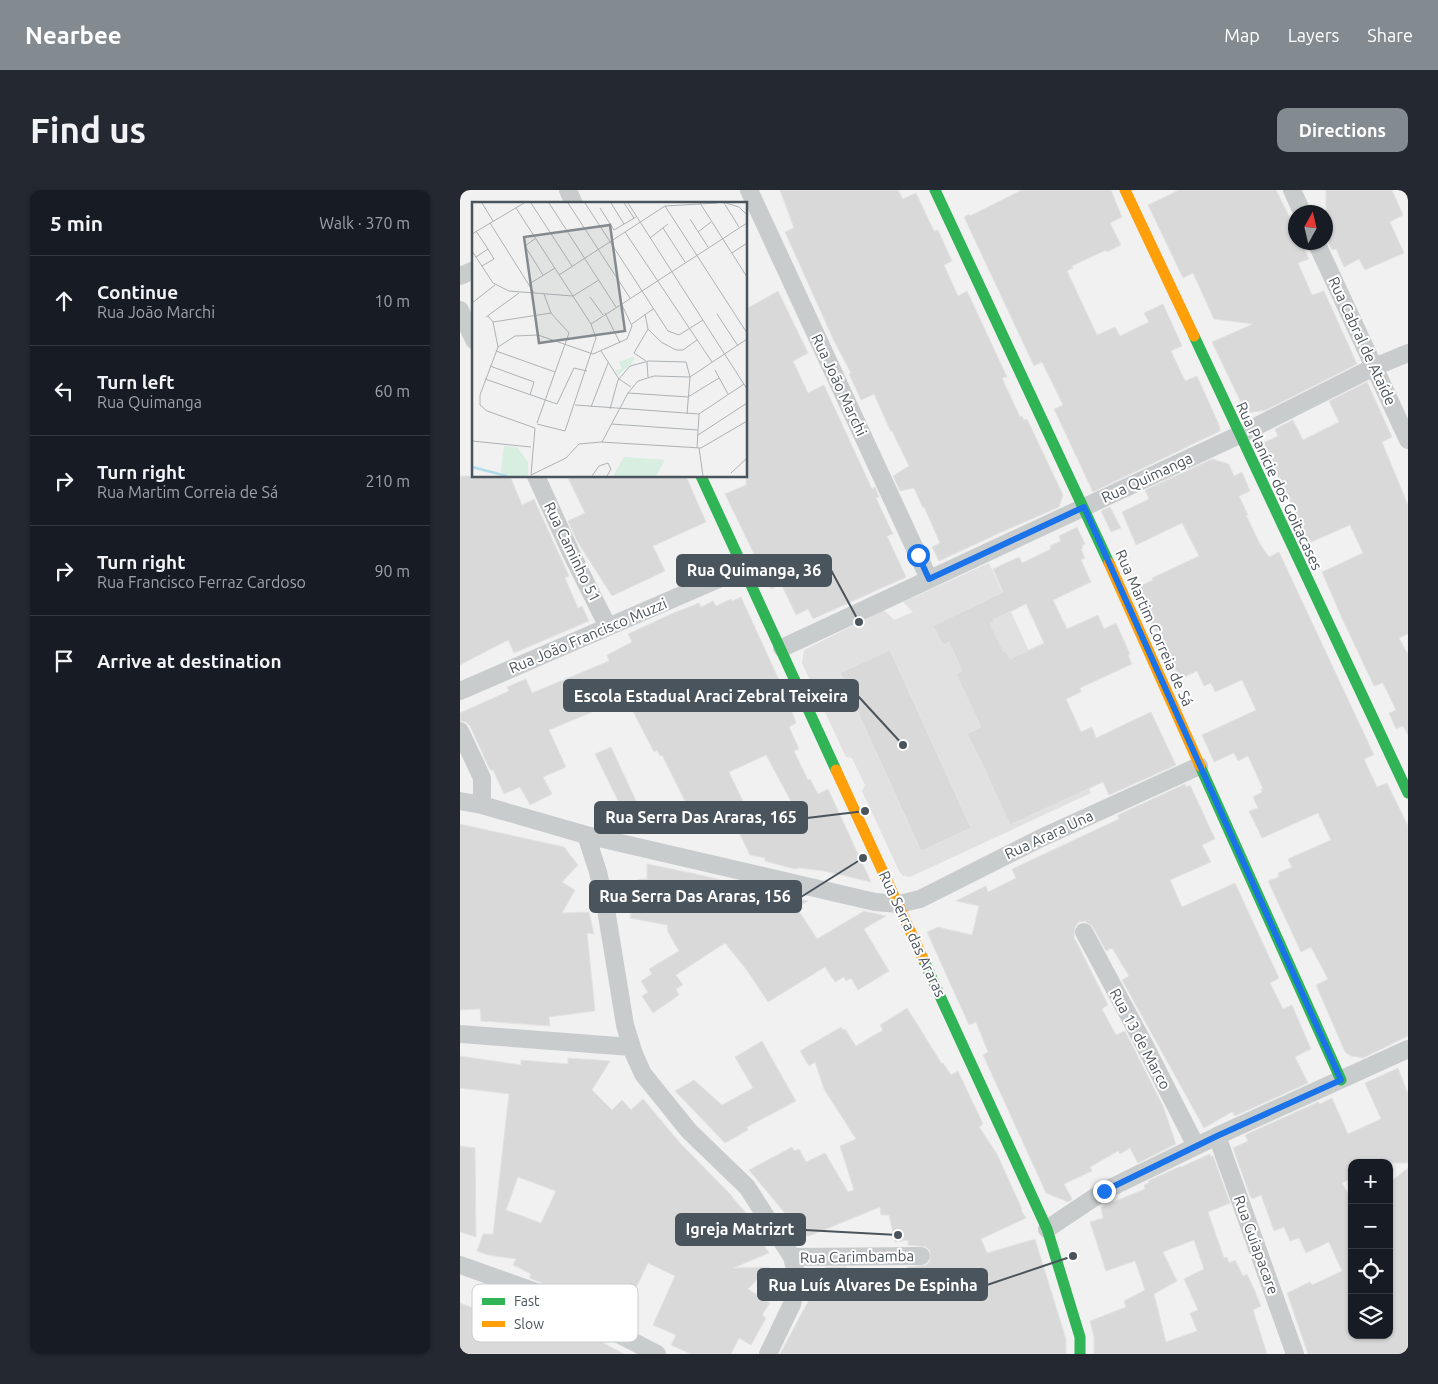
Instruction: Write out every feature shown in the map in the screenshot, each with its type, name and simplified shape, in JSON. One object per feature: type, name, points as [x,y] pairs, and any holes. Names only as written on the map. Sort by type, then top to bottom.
[{"type":"street","points":[[568,190],[573,202]]},
{"type":"street","name":"Rua João Marchi","points":[[748,190],[929,579]]},
{"type":"street","name":"Rua Martim Correia de Sá","points":[[935,190],[1084,507],[1341,1080]]},
{"type":"street","name":"Rua Planície dos Goitacases","points":[[1125,190],[1408,793]]},
{"type":"street","points":[[1292,190],[1299,205]]},
{"type":"street","name":"Rua Cabral de Ataíde","points":[[1320,250],[1408,440]]},
{"type":"street","points":[[460,276],[472,271]]},
{"type":"street","points":[[460,310],[472,336]]},
{"type":"street","name":"Rua Quimanga","points":[[782,648],[1239,436],[1374,367],[1408,353]]},
{"type":"street","name":"Rua Caminho 51","points":[[537,478],[572,556],[608,627]]},
{"type":"street","name":"Rua Serra das Araras","points":[[702,478],[782,648],[1048,1229],[1080,1337],[1080,1354]]},
{"type":"street","name":"Rua João Francisco Muzzi","points":[[460,691],[744,568]]},
{"type":"street","points":[[460,732],[482,778],[482,805]]},
{"type":"street","name":"Rua Arara Una","points":[[460,801],[482,805],[586,835],[875,902],[898,904],[920,899],[1041,838],[1200,766]]},
{"type":"street","points":[[586,835],[598,872],[603,896],[625,1025],[643,1074],[689,1131],[747,1187],[792,1257],[797,1277],[796,1290],[792,1304],[768,1354]]},
{"type":"street","name":"Rua 13 de Marco","points":[[1084,932],[1196,1146]]},
{"type":"street","points":[[460,1034],[632,1047]]},
{"type":"street","points":[[1048,1229],[1104,1191],[1217,1136],[1407,1052]]},
{"type":"street","name":"Rua Guiapacare","points":[[1217,1136],[1295,1354]]},
{"type":"street","name":"Rua Carimbamba","points":[[792,1257],[921,1256]]},
{"type":"street","points":[[460,1265],[514,1284]]},
{"type":"street","points":[[634,1342],[657,1354]]},
{"type":"shaded area","points":[[989,563],[1091,793],[910,877],[903,876],[862,791],[865,785],[852,758],[846,757],[802,663],[804,650],[884,610],[894,620],[913,612],[903,602]]},
{"type":"building","points":[[780,190],[898,190],[903,199],[916,193],[934,231],[938,230],[952,261],[944,265],[958,296],[967,291],[1007,377],[1002,378],[1020,417],[1022,416],[1024,420],[1027,419],[1063,495],[1059,507],[939,561],[932,547],[940,543],[914,488],[900,491],[893,476],[909,466],[874,394],[861,400],[849,374],[851,373],[834,341],[785,232],[794,228]]},
{"type":"building","points":[[1022,190],[1111,190],[1122,217],[1110,223],[1121,245],[1072,266],[1073,268],[1067,271],[1097,335],[1115,327],[1120,336],[1149,322],[1144,313],[1163,304],[1182,346],[1171,351],[1185,381],[1197,376],[1220,427],[1220,431],[1093,492],[1054,409],[1063,405],[1042,362],[1034,366],[964,217],[969,214],[970,216]]},
{"type":"building","points":[[1179,190],[1276,190],[1288,214],[1288,250],[1305,250],[1309,259],[1298,263],[1312,295],[1324,291],[1357,364],[1266,410],[1246,413],[1212,342],[1253,324],[1214,319],[1193,273],[1183,278],[1148,205]]},
{"type":"building","points":[[1326,190],[1392,190],[1403,215],[1390,222],[1404,253],[1365,270],[1359,259],[1344,267],[1336,249],[1333,250],[1333,205],[1326,205]]},
{"type":"building","points":[[778,291],[808,353],[793,361],[808,393],[824,385],[872,489],[875,487],[879,497],[876,498],[893,534],[887,536],[906,577],[813,619],[808,609],[796,615],[781,584],[771,589],[725,494],[746,485],[746,478],[748,478],[748,308]]},
{"type":"building","points":[[1367,382],[1392,437],[1382,442],[1408,505],[1408,634],[1399,638],[1408,654],[1408,735],[1403,726],[1396,729],[1389,713],[1396,710],[1383,683],[1374,686],[1322,572],[1363,553],[1350,525],[1309,543],[1263,443],[1278,436],[1275,429],[1293,420],[1303,440],[1339,422],[1329,401]]},
{"type":"building","points":[[1212,459],[1229,464],[1234,476],[1242,472],[1250,491],[1239,496],[1248,515],[1246,515],[1260,544],[1269,557],[1279,552],[1374,755],[1364,759],[1377,787],[1387,783],[1408,826],[1408,1036],[1363,1058],[1351,1056],[1345,1052],[1316,985],[1328,979],[1311,947],[1301,952],[1268,881],[1279,877],[1278,873],[1292,867],[1288,859],[1331,840],[1318,813],[1262,838],[1249,811],[1258,808],[1253,797],[1262,792],[1261,789],[1263,789],[1248,756],[1238,761],[1234,753],[1214,762],[1202,735],[1256,710],[1242,680],[1215,692],[1211,683],[1204,686],[1197,671],[1180,679],[1165,652],[1136,588],[1153,580],[1152,578],[1199,556],[1182,523],[1136,545],[1122,512],[1149,499],[1145,490]]},
{"type":"building","points":[[460,476],[472,476],[472,478],[511,478],[522,505],[534,499],[569,576],[565,578],[578,608],[582,606],[589,621],[514,653],[508,640],[460,665]]},
{"type":"building","points":[[568,478],[687,478],[706,522],[653,546],[665,571],[612,596],[577,541],[568,521],[585,513]]},
{"type":"building","points":[[1110,507],[1121,528],[1111,532],[1101,511]]},
{"type":"building","points":[[1077,527],[1085,544],[1082,545],[1083,548],[1081,549],[1085,558],[1081,560],[1091,582],[1053,600],[1067,629],[1098,615],[1104,629],[1116,623],[1130,654],[1128,655],[1132,664],[1080,688],[1081,692],[1066,699],[1081,732],[1092,727],[1096,738],[1151,712],[1176,765],[1109,795],[1103,782],[1010,825],[967,734],[981,727],[956,674],[962,671],[949,642],[943,645],[933,626],[1003,592],[993,569],[1019,557],[1022,563],[1049,550],[1050,546],[1061,541],[1059,536]],"holes":[[[1026,604],[1044,643],[1010,659],[1006,651],[1004,652],[990,624],[993,620]]]},
{"type":"building","points":[[741,597],[785,693],[796,723],[789,727],[799,749],[794,751],[808,780],[810,779],[818,794],[828,789],[871,882],[824,871],[795,869],[765,861],[765,858],[750,855],[729,812],[698,827],[662,755],[660,756],[657,750],[654,752],[626,698],[549,730],[566,767],[543,777],[552,794],[530,805],[520,787],[504,794],[493,770],[490,770],[470,726],[466,722],[460,721],[460,713],[509,691],[507,687],[526,679],[532,693],[609,661],[607,655],[632,642],[628,634],[669,615],[699,603],[701,607],[713,601],[716,606],[731,599],[732,601]],"holes":[[[766,755],[793,805],[754,824],[729,772]]]},
{"type":"building","points":[[890,650],[971,828],[921,851],[840,673]]},
{"type":"building","points":[[611,747],[643,816],[629,823],[595,754]]},
{"type":"building","points":[[1185,784],[1186,787],[1190,785],[1215,839],[1202,845],[1211,862],[1170,880],[1182,907],[1235,883],[1279,978],[1270,983],[1283,1009],[1292,1005],[1311,1049],[1295,1057],[1308,1083],[1235,1116],[1232,1112],[1204,1128],[1122,980],[1129,976],[1112,948],[1106,951],[1093,927],[1085,921],[1079,922],[1075,927],[1074,937],[1108,1005],[1102,1009],[1116,1035],[1125,1031],[1163,1106],[1176,1144],[1138,1163],[1130,1148],[1120,1154],[1118,1151],[1090,1167],[1092,1171],[1064,1184],[1072,1199],[1068,1202],[1046,1193],[983,1055],[988,1052],[976,1022],[969,1025],[927,932],[938,927],[972,935],[979,906],[956,901],[986,886],[988,892],[1016,878],[1012,869],[1119,819],[1118,815]]},
{"type":"building","points":[[460,824],[564,847],[578,865],[562,882],[575,890],[562,913],[589,912],[594,934],[587,933],[594,1011],[549,1017],[550,1026],[481,1021],[480,1009],[460,1010]]},
{"type":"building","points":[[647,864],[808,901],[797,908],[817,939],[864,911],[886,916],[864,929],[889,971],[858,990],[851,978],[846,981],[844,977],[835,982],[825,967],[768,1002],[746,969],[725,943],[676,975],[683,985],[676,989],[679,995],[653,1013],[642,996],[648,992],[641,981],[652,974],[649,969],[679,951],[668,932],[667,925],[630,918],[635,890],[638,890],[638,879],[647,879]]},
{"type":"building","points":[[907,1008],[942,1064],[951,1075],[958,1071],[983,1124],[979,1127],[997,1154],[1026,1218],[981,1239],[987,1253],[1035,1239],[1066,1339],[1066,1354],[780,1354],[819,1281],[825,1276],[823,1273],[826,1267],[846,1267],[847,1277],[857,1276],[857,1282],[907,1271],[907,1267],[926,1265],[930,1261],[930,1251],[926,1247],[908,1245],[908,1240],[895,1242],[889,1215],[881,1215],[880,1207],[809,1236],[804,1236],[749,1170],[792,1147],[794,1151],[799,1149],[806,1162],[825,1153],[848,1192],[854,1190],[840,1146],[856,1139],[824,1089],[815,1062],[809,1066],[800,1051],[841,1027],[843,1030],[845,1029],[856,1046],[883,1030],[880,1025]]},
{"type":"building","points":[[762,1041],[796,1101],[747,1127],[748,1130],[725,1143],[675,1091],[694,1080],[722,1105],[753,1088],[735,1057]]},
{"type":"building","points":[[460,1056],[521,1065],[521,1060],[568,1064],[568,1058],[610,1061],[592,1090],[612,1110],[622,1100],[631,1110],[643,1099],[680,1143],[732,1196],[769,1241],[764,1246],[769,1253],[733,1268],[769,1267],[748,1289],[770,1303],[762,1315],[766,1318],[751,1345],[739,1338],[731,1354],[691,1354],[671,1345],[676,1335],[653,1325],[675,1276],[648,1263],[638,1284],[544,1284],[530,1278],[531,1274],[513,1265],[516,1259],[488,1255],[477,1251],[483,1234],[493,1234],[509,1094],[460,1088]],"holes":[[[518,1177],[556,1191],[541,1223],[506,1210]]]},
{"type":"building","points":[[1398,1068],[1408,1094],[1408,1163],[1393,1163],[1393,1159],[1348,1159],[1348,1180],[1342,1183],[1348,1194],[1348,1339],[1393,1339],[1393,1180],[1408,1168],[1408,1354],[1308,1354],[1287,1293],[1310,1282],[1312,1285],[1342,1271],[1329,1242],[1306,1253],[1299,1238],[1290,1241],[1284,1227],[1274,1231],[1261,1195],[1252,1199],[1250,1196],[1233,1148],[1248,1141],[1245,1135],[1318,1102],[1320,1104],[1332,1098],[1348,1134],[1381,1119],[1365,1083]]},
{"type":"building","points":[[460,1146],[475,1148],[476,1237],[460,1232]]},
{"type":"building","points":[[1210,1154],[1211,1157],[1213,1156],[1230,1203],[1208,1212],[1224,1258],[1227,1257],[1229,1263],[1235,1260],[1243,1276],[1247,1274],[1254,1289],[1261,1306],[1253,1310],[1267,1354],[1094,1354],[1094,1337],[1090,1321],[1126,1307],[1124,1301],[1145,1290],[1135,1261],[1106,1271],[1090,1222],[1103,1218],[1101,1207],[1145,1189],[1144,1185],[1149,1183],[1148,1181]],"holes":[[[1194,1240],[1204,1269],[1184,1279],[1198,1310],[1190,1313],[1197,1331],[1166,1342],[1154,1294],[1177,1281],[1163,1252]]]},
{"type":"building","points":[[460,1303],[472,1308],[472,1342],[602,1342],[624,1354],[460,1354]]},
{"type":"traffic: fast","points":[[935,190],[1109,563]]},
{"type":"traffic: fast","points":[[1194,336],[1408,793]]},
{"type":"traffic: fast","points":[[702,478],[836,770]]},
{"type":"traffic: fast","points":[[1200,766],[1341,1080]]},
{"type":"traffic: fast","points":[[923,959],[1047,1229],[1080,1337],[1080,1354]]},
{"type":"traffic: slow","points":[[1125,190],[1194,336]]},
{"type":"traffic: slow","points":[[1109,563],[1200,766]]},
{"type":"traffic: slow","points":[[836,770],[923,959]]},
{"type":"place","name":"Rua Quimanga, 36","points":[[859,622]]},
{"type":"place","name":"Escola Estadual Araci Zebral Teixeira","points":[[903,745]]},
{"type":"place","name":"Rua Serra Das Araras, 165","points":[[865,811]]},
{"type":"place","name":"Rua Serra Das Araras, 156","points":[[863,858]]},
{"type":"place","name":"Igreja Matrizrt","points":[[898,1235]]},
{"type":"place","name":"Rua Luís Alvares De Espinha","points":[[1073,1256]]},
{"type":"route","points":[[918,555],[929,579],[1084,507],[1341,1080],[1217,1136],[1104,1191]]}]
